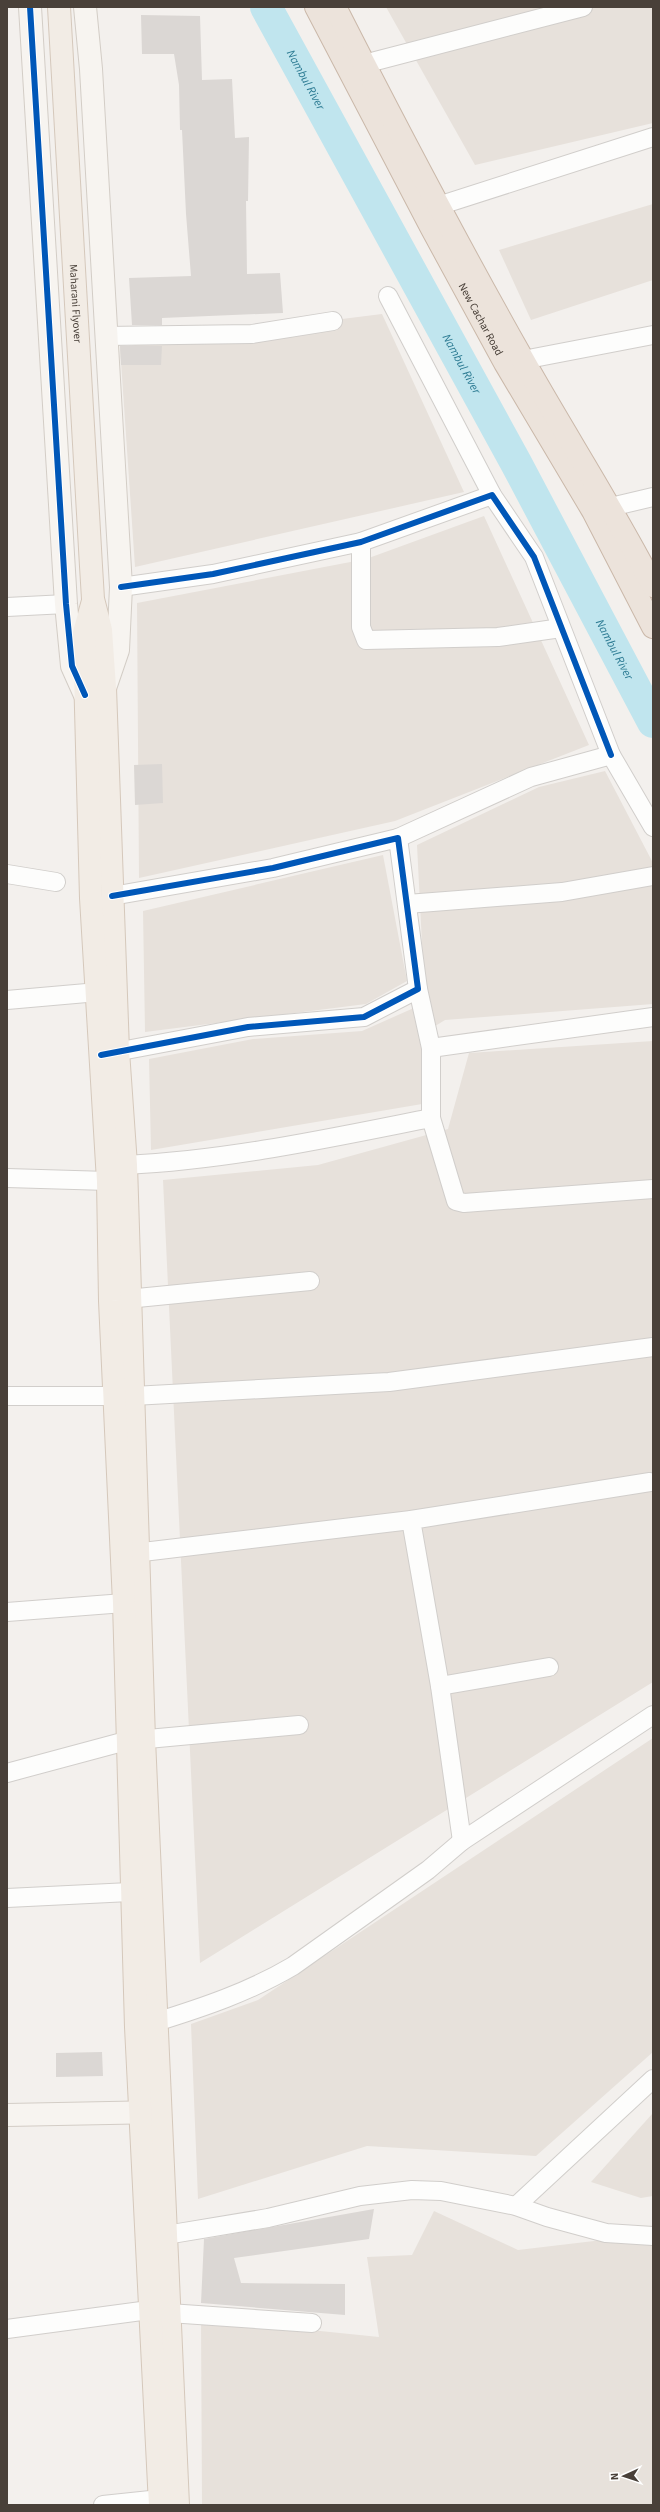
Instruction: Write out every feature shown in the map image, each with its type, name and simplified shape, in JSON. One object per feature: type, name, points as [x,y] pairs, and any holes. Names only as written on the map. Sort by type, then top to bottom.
[{"type":"highway","name":"New Cachar Road","points":[[316,7],[378,127],[505,363],[653,586]]},
{"type":"highway","name":"New Cachar Road","points":[[335,7],[438,206],[523,360],[602,509],[653,627]]},
{"type":"main road","name":"Maharani Flyover","points":[[59,7],[93,599],[84,633],[94,657],[95,691]]},
{"type":"main road","points":[[95,691],[112,896],[108,1181],[120,1300],[130,1554],[135,1740],[130,1892],[150,2112],[166,2235],[159,2311]]},
{"type":"main road","points":[[95,691],[91,898],[98,992],[110,1053],[126,1165],[120,1300]]},
{"type":"main road","points":[[130,1554],[124,1603],[156,2022],[150,2112],[166,2503]]},
{"type":"street","points":[[30,7],[66,604],[72,666],[95,691],[118,650],[121,587],[91,70],[85,7]]},
{"type":"street","points":[[364,64],[583,7]]},
{"type":"street","points":[[438,206],[653,136]]},
{"type":"street","points":[[388,296],[492,495],[534,557],[611,755],[653,827]]},
{"type":"street","points":[[106,336],[252,334],[333,321]]},
{"type":"street","points":[[523,360],[653,335]]},
{"type":"street","points":[[121,587],[213,574],[361,542],[492,495]]},
{"type":"street","points":[[602,509],[653,497]]},
{"type":"street","points":[[361,542],[361,627],[366,640],[498,637],[561,628]]},
{"type":"street","points":[[7,607],[66,604]]},
{"type":"street","points":[[112,896],[273,868],[398,838],[531,777],[611,755]]},
{"type":"street","points":[[398,838],[418,989],[430,1048],[431,1118],[456,1201],[464,1204],[653,1189]]},
{"type":"street","points":[[7,874],[56,882]]},
{"type":"street","points":[[407,904],[562,892],[653,876]]},
{"type":"street","points":[[110,1053],[248,1027],[364,1017],[418,989]]},
{"type":"street","points":[[7,1000],[98,992]]},
{"type":"street","points":[[430,1048],[653,1017]]},
{"type":"street","points":[[126,1165],[154,1164],[288,1146],[431,1118]]},
{"type":"street","points":[[7,1178],[108,1181]]},
{"type":"street","points":[[120,1300],[310,1281]]},
{"type":"street","points":[[7,1396],[124,1396],[389,1382],[653,1347]]},
{"type":"street","points":[[130,1554],[411,1520],[650,1482]]},
{"type":"street","points":[[411,1520],[440,1686],[462,1841]]},
{"type":"street","points":[[7,1612],[124,1603]]},
{"type":"street","points":[[440,1686],[549,1667]]},
{"type":"street","points":[[156,2022],[228,1999],[269,1980],[317,1949],[428,1870],[462,1841],[653,1715]]},
{"type":"street","points":[[7,1773],[135,1740],[299,1725]]},
{"type":"street","points":[[7,1898],[130,1892]]},
{"type":"street","points":[[516,2206],[653,2079]]},
{"type":"street","points":[[7,2115],[150,2112]]},
{"type":"street","points":[[166,2235],[268,2218],[388,2191],[441,2191],[516,2206],[546,2217],[606,2233],[653,2236]]},
{"type":"street","points":[[7,2329],[159,2311],[312,2323]]},
{"type":"street","points":[[103,2505],[166,2503]]},
{"type":"shaded area","points":[[386,7],[653,7],[653,123],[475,165]]},
{"type":"shaded area","points":[[653,204],[653,280],[531,320],[499,250]]},
{"type":"shaded area","points":[[382,314],[464,492],[135,567],[120,347]]},
{"type":"shaded area","points":[[484,516],[589,745],[395,821],[139,878],[137,603],[366,559]]},
{"type":"shaded area","points":[[605,771],[653,863],[653,1004],[445,1020],[427,1031],[422,1104],[151,1150],[149,1059],[253,1039],[362,1031],[425,1003],[417,845],[539,787]]},
{"type":"shaded area","points":[[383,855],[407,981],[366,1004],[145,1032],[143,911]]},
{"type":"shaded area","points":[[653,1041],[653,1682],[200,1963],[163,1180],[318,1165],[448,1129],[469,1053]]},
{"type":"shaded area","points":[[653,1738],[653,2052],[536,2156],[367,2146],[198,2199],[191,2024],[258,2000]]},
{"type":"shaded area","points":[[653,2113],[653,2196],[641,2198],[591,2182]]},
{"type":"shaded area","points":[[434,2211],[518,2250],[653,2234],[653,2505],[202,2505],[201,2319],[379,2337],[367,2257],[412,2255]]},
{"type":"building","points":[[141,15],[200,16],[202,80],[232,79],[235,138],[249,137],[248,201],[246,201],[247,274],[280,273],[283,313],[162,318],[162,325],[132,325],[129,278],[191,276],[182,130],[180,130],[179,85],[174,54],[142,54]]},
{"type":"building","points":[[120,346],[162,346],[161,365],[121,365]]},
{"type":"building","points":[[162,764],[163,803],[135,805],[134,765]]},
{"type":"building","points":[[102,2052],[103,2076],[56,2077],[56,2053]]},
{"type":"building","points":[[374,2209],[369,2239],[234,2258],[241,2283],[345,2284],[345,2315],[201,2303],[204,2239]]},
{"type":"waterway","name":"Nambul River","points":[[266,7],[516,463],[653,722]]},
{"type":"cycle path","points":[[30,7],[66,604],[72,666],[85,695]]},
{"type":"cycle path","points":[[121,587],[213,574],[361,542],[492,495],[534,557],[611,755]]},
{"type":"cycle path","points":[[101,1055],[248,1027],[364,1017],[418,989],[398,838],[273,868],[112,896]]}]
